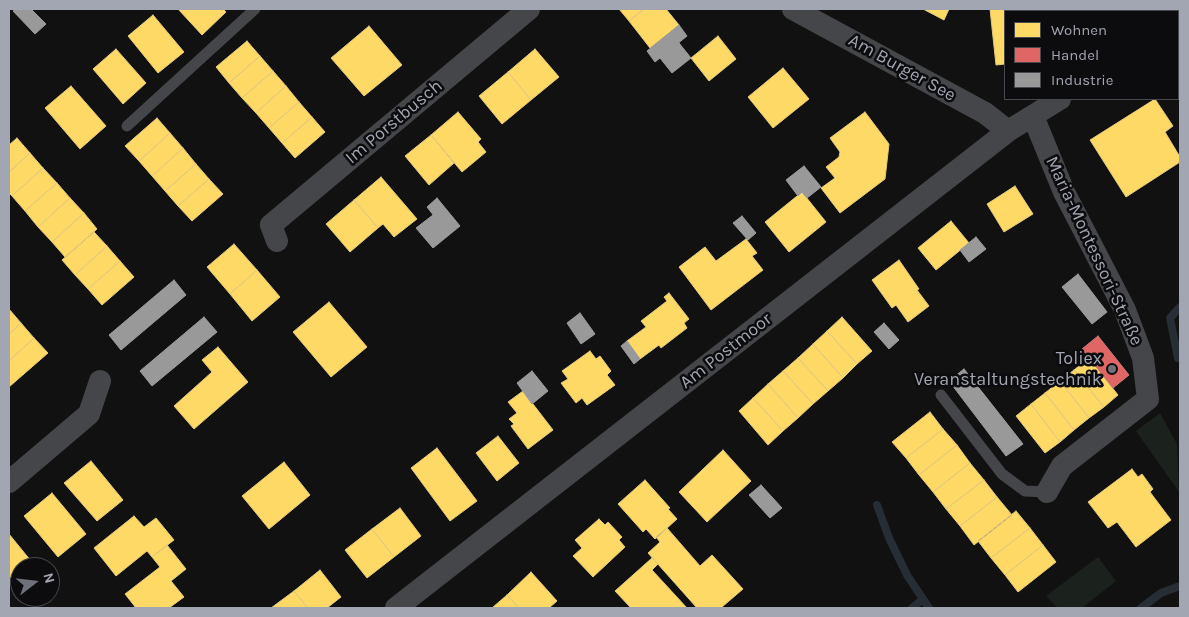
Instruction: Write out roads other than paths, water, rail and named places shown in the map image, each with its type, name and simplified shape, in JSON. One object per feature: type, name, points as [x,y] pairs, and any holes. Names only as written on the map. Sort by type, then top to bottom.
[{"type":"street","name":"Im Porstbusch","points":[[277,241],[271,224],[529,9]]},
{"type":"street","name":"Am Burger See","points":[[793,9],[985,113],[1008,131]]},
{"type":"street","name":"Am Postmoor","points":[[396,608],[1008,131],[1058,100]]},
{"type":"street","name":"Maria-Montessori-Straße","points":[[1034,116],[1064,192],[1125,310],[1143,358],[1148,398],[1062,466],[1047,492]]},
{"type":"street","points":[[9,482],[89,414],[100,381]]},
{"type":"lane","points":[[127,126],[255,9]]},
{"type":"lane","points":[[941,395],[1002,474],[1025,491],[1047,492]]},
{"type":"waterway","points":[[1178,358],[1170,318],[1180,307]]},
{"type":"waterway","points":[[877,505],[889,538],[907,575],[929,608]]},
{"type":"waterway","points":[[1141,608],[1161,593],[1180,586]]},
{"type":"waterway","points":[[912,608],[923,599]]},
{"type":"place","name":"Toliex Veranstaltungstechnik","points":[[1112,369]]}]
